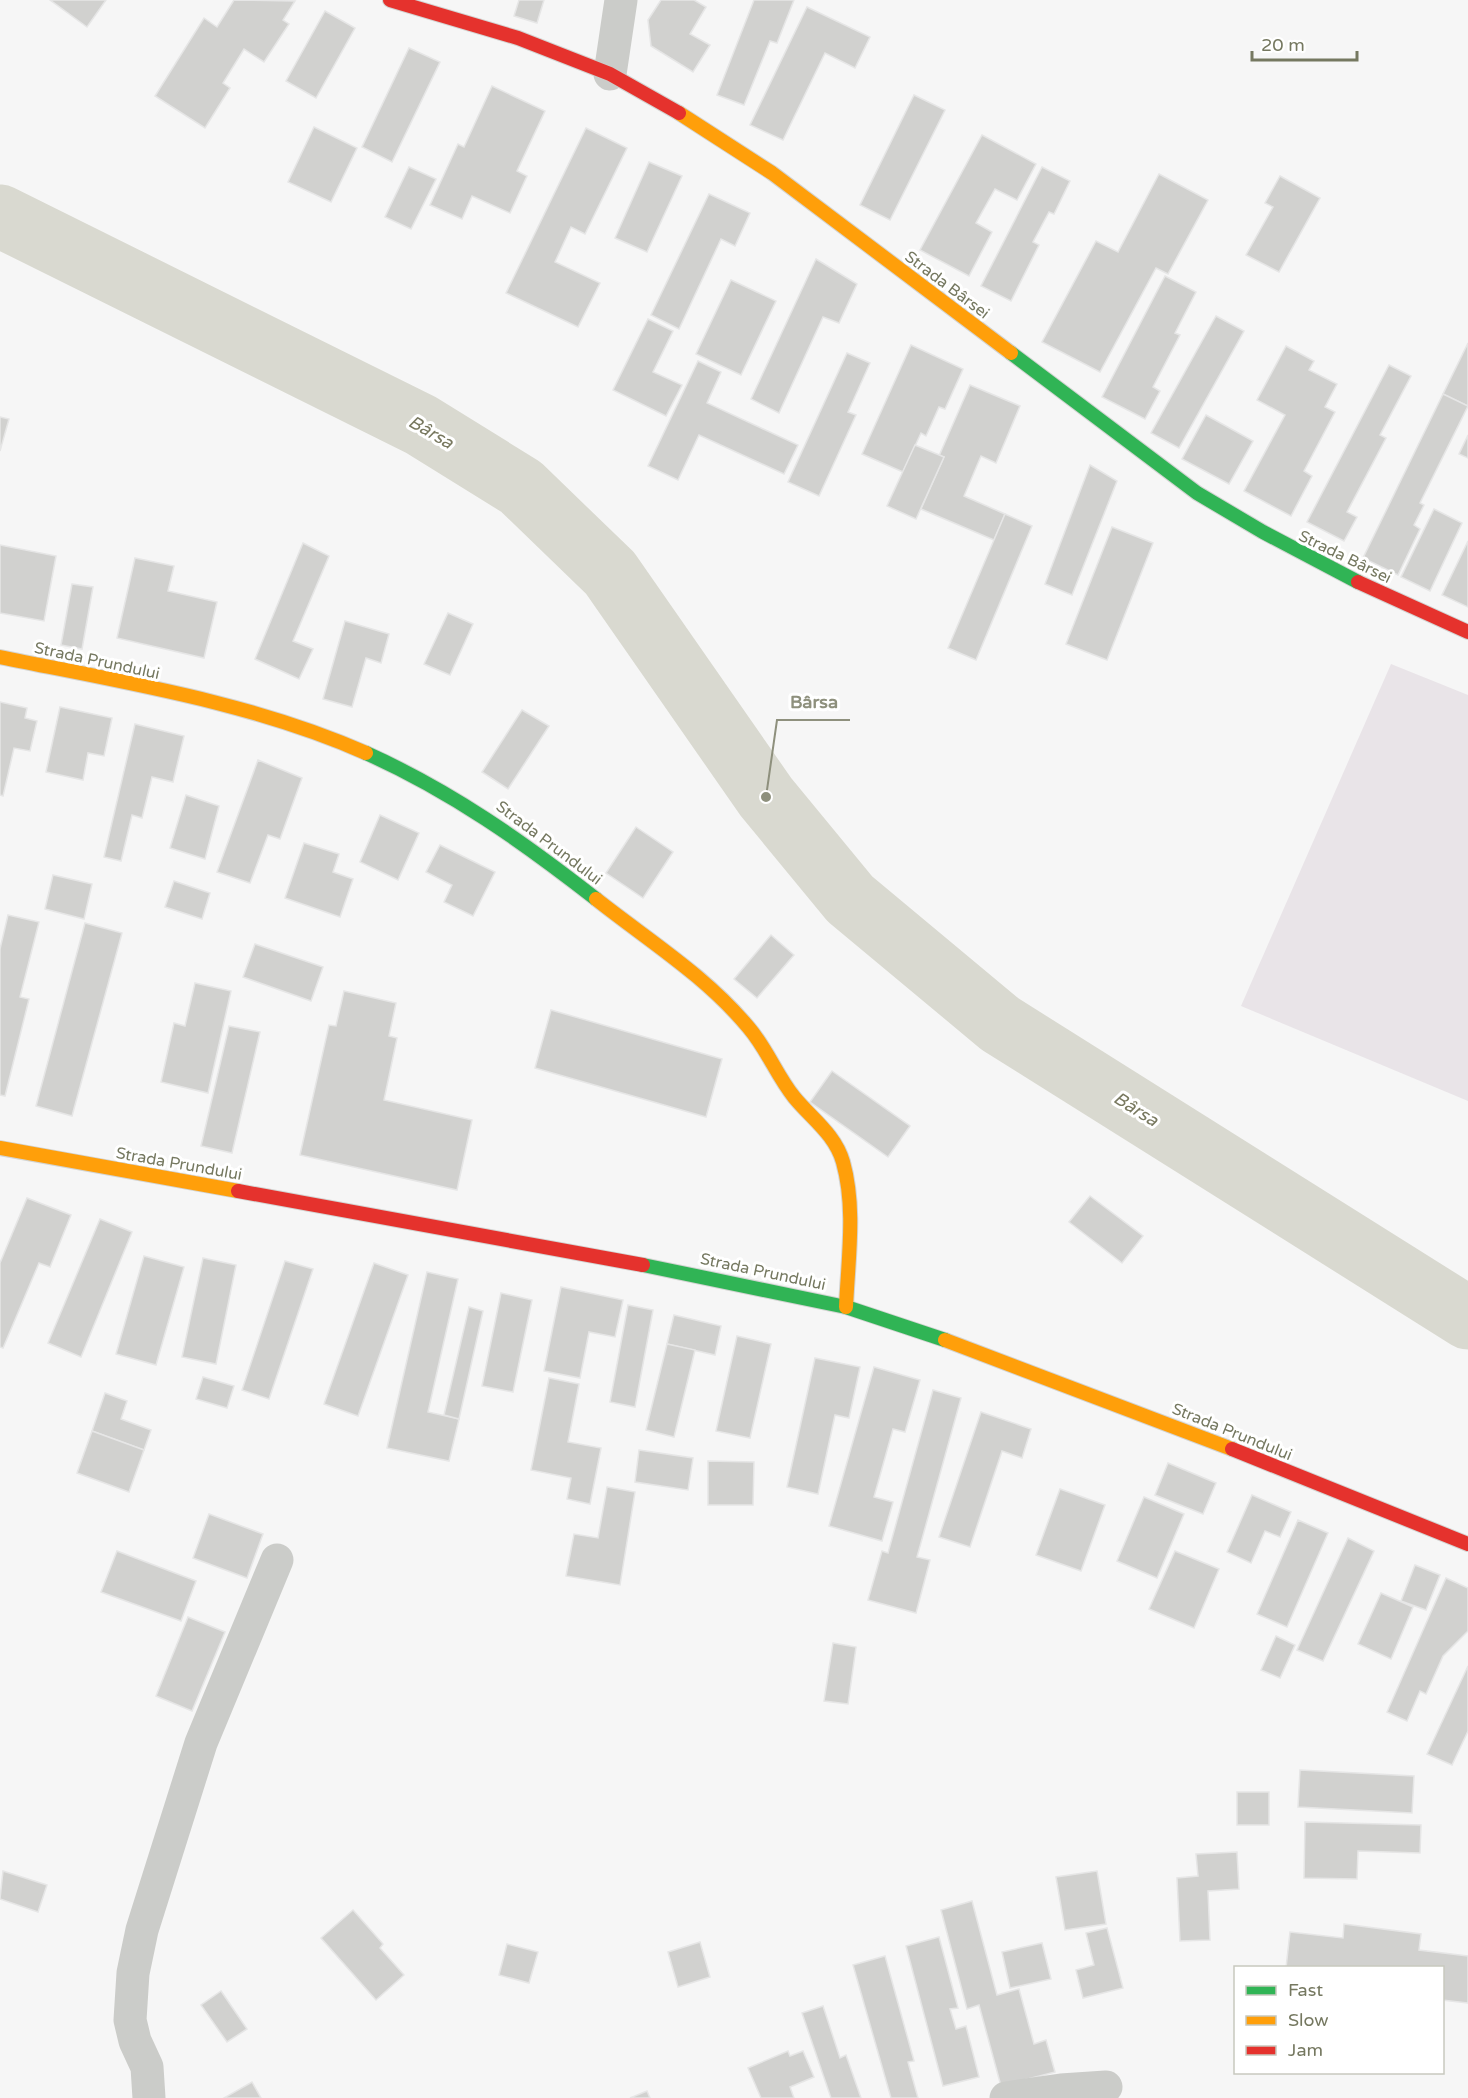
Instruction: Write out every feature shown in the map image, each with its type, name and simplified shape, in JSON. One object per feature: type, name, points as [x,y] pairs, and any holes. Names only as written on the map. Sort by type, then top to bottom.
[{"type":"street","name":"Strada Bârsei","points":[[390,0],[518,38],[610,74],[698,124],[772,174],[1197,493],[1250,527],[1324,567],[1468,632]]},
{"type":"street","points":[[610,74],[621,0]]},
{"type":"street","name":"Strada Prundului","points":[[0,657],[227,705],[320,734],[411,773],[492,820],[574,882],[672,958],[734,1010],[761,1045],[799,1105],[837,1146],[847,1179],[846,1307]]},
{"type":"street","name":"Strada Prundului","points":[[0,1148],[673,1271],[846,1307],[925,1332],[1126,1407],[1468,1544]]},
{"type":"street","points":[[149,2098],[147,2067],[135,2041],[130,2020],[133,1973],[142,1930],[201,1743],[277,1560]]},
{"type":"street","points":[[1006,2098],[1061,2090],[1106,2087]]},
{"type":"shaded area","points":[[1391,664],[1468,695],[1468,1101],[1241,1006]]},
{"type":"building","points":[[50,0],[106,0],[87,27]]},
{"type":"building","points":[[234,0],[295,1],[283,20],[289,24],[264,62],[244,49],[223,83],[230,88],[205,128],[155,96],[204,18],[217,27]]},
{"type":"building","points":[[519,0],[544,0],[537,23],[514,16]]},
{"type":"building","points":[[661,0],[694,0],[706,7],[690,34],[710,45],[693,72],[651,46],[648,20]]},
{"type":"building","points":[[754,0],[794,0],[777,43],[770,41],[744,105],[717,95]]},
{"type":"building","points":[[807,7],[870,37],[855,68],[825,53],[783,140],[750,125]]},
{"type":"building","points":[[325,11],[355,28],[316,98],[286,81]]},
{"type":"building","points":[[409,48],[440,62],[392,162],[362,147]]},
{"type":"building","points":[[492,86],[545,111],[517,171],[527,176],[510,213],[472,196],[462,219],[430,205],[458,144],[464,147]]},
{"type":"building","points":[[914,95],[945,110],[890,220],[860,205]]},
{"type":"building","points":[[314,127],[357,148],[331,202],[288,182]]},
{"type":"building","points":[[586,128],[627,148],[585,234],[571,227],[555,262],[600,283],[578,327],[506,293]]},
{"type":"building","points":[[982,135],[1036,164],[1017,200],[995,189],[976,223],[992,232],[969,276],[920,250]]},
{"type":"building","points":[[649,162],[682,176],[647,252],[615,238]]},
{"type":"building","points":[[409,167],[436,179],[411,229],[385,217]]},
{"type":"building","points":[[1042,167],[1070,181],[1054,214],[1049,212],[1033,242],[1039,245],[1011,301],[981,286]]},
{"type":"building","points":[[1159,174],[1208,200],[1168,274],[1156,268],[1100,372],[1042,342],[1096,241],[1118,252]]},
{"type":"building","points":[[1280,176],[1320,198],[1279,272],[1246,255],[1273,207],[1265,203]]},
{"type":"building","points":[[709,194],[750,213],[735,246],[721,239],[679,329],[651,315]]},
{"type":"building","points":[[816,259],[857,284],[839,323],[823,317],[779,413],[751,399]]},
{"type":"building","points":[[1165,276],[1196,292],[1175,333],[1180,335],[1153,387],[1160,391],[1145,419],[1102,397]]},
{"type":"building","points":[[731,280],[776,301],[741,375],[696,354]]},
{"type":"building","points":[[1216,316],[1244,331],[1179,448],[1151,433]]},
{"type":"building","points":[[648,319],[673,331],[653,372],[682,385],[666,416],[613,390]]},
{"type":"building","points":[[1468,343],[1468,406],[1443,394]]},
{"type":"building","points":[[911,345],[963,369],[945,409],[939,407],[926,436],[921,433],[903,472],[862,454]]},
{"type":"building","points":[[1286,346],[1314,361],[1309,370],[1337,384],[1325,407],[1335,412],[1304,471],[1312,476],[1291,516],[1244,491],[1285,415],[1257,400]]},
{"type":"building","points":[[847,353],[870,363],[848,412],[856,415],[819,496],[788,482]]},
{"type":"building","points":[[698,361],[721,372],[707,403],[798,445],[784,474],[699,435],[678,480],[648,466]]},
{"type":"building","points":[[1389,365],[1411,376],[1380,435],[1386,438],[1347,512],[1357,517],[1344,541],[1307,522]]},
{"type":"building","points":[[970,385],[1020,406],[996,463],[981,456],[964,496],[1005,514],[994,540],[921,509],[944,457],[939,456]]},
{"type":"building","points":[[1443,394],[1468,406],[1420,503],[1424,505],[1414,525],[1420,529],[1398,575],[1363,558]]},
{"type":"building","points":[[1206,415],[1253,441],[1229,484],[1182,459]]},
{"type":"building","points":[[0,417],[9,419],[0,451]]},
{"type":"building","points":[[1468,435],[1468,458],[1459,454]]},
{"type":"building","points":[[915,445],[944,457],[916,519],[887,506]]},
{"type":"building","points":[[1090,465],[1117,481],[1072,595],[1045,584]]},
{"type":"building","points":[[1434,509],[1462,523],[1430,591],[1401,577]]},
{"type":"building","points":[[1005,514],[1032,526],[976,660],[948,648]]},
{"type":"building","points":[[1112,527],[1153,543],[1107,660],[1066,644]]},
{"type":"building","points":[[1468,541],[1468,607],[1442,595]]},
{"type":"building","points":[[303,543],[329,556],[293,641],[313,649],[299,679],[255,659]]},
{"type":"building","points":[[0,545],[56,556],[44,621],[0,613]]},
{"type":"building","points":[[135,558],[174,566],[168,591],[217,602],[204,658],[117,638]]},
{"type":"building","points":[[72,584],[93,587],[82,649],[61,645]]},
{"type":"building","points":[[448,613],[473,624],[450,675],[424,664]]},
{"type":"building","points":[[345,621],[389,634],[381,663],[366,658],[352,707],[323,699]]},
{"type":"building","points":[[0,702],[27,708],[25,718],[37,721],[30,751],[14,748],[3,796],[0,795]]},
{"type":"building","points":[[60,707],[112,718],[104,756],[88,753],[83,780],[46,772]]},
{"type":"building","points":[[522,710],[549,726],[508,789],[482,772]]},
{"type":"building","points":[[135,724],[184,736],[173,782],[152,777],[142,818],[132,815],[121,861],[104,857]]},
{"type":"building","points":[[258,760],[302,778],[280,839],[268,835],[250,883],[217,872]]},
{"type":"building","points":[[186,795],[219,806],[205,859],[170,848]]},
{"type":"building","points":[[380,815],[419,833],[398,880],[360,862]]},
{"type":"building","points":[[636,827],[673,852],[643,898],[606,873]]},
{"type":"building","points":[[304,843],[339,854],[333,872],[353,879],[340,917],[285,898]]},
{"type":"building","points":[[440,845],[495,872],[473,916],[444,902],[452,885],[426,872]]},
{"type":"building","points":[[53,875],[92,884],[84,919],[45,909]]},
{"type":"building","points":[[174,881],[210,893],[202,919],[165,907]]},
{"type":"building","points":[[8,915],[39,922],[20,997],[29,999],[5,1096],[0,1095],[0,949]]},
{"type":"building","points":[[85,923],[122,933],[72,1116],[36,1106]]},
{"type":"building","points":[[771,935],[794,955],[757,998],[734,979]]},
{"type":"building","points":[[255,944],[323,967],[311,1001],[243,977]]},
{"type":"building","points":[[195,983],[231,991],[208,1093],[161,1082],[174,1023],[185,1026]]},
{"type":"building","points":[[344,991],[396,1003],[389,1036],[397,1038],[384,1100],[472,1120],[457,1190],[300,1155],[329,1025],[336,1026]]},
{"type":"building","points":[[551,1010],[722,1059],[706,1117],[535,1068]]},
{"type":"building","points":[[229,1026],[260,1032],[232,1153],[201,1146]]},
{"type":"building","points":[[832,1071],[910,1126],[888,1157],[810,1102]]},
{"type":"building","points":[[1090,1196],[1143,1236],[1122,1263],[1069,1222]]},
{"type":"building","points":[[27,1198],[71,1215],[50,1267],[39,1263],[3,1348],[0,1347],[0,1263]]},
{"type":"building","points":[[100,1219],[132,1232],[81,1357],[48,1343]]},
{"type":"building","points":[[144,1256],[184,1267],[156,1365],[116,1354]]},
{"type":"building","points":[[203,1258],[236,1265],[216,1364],[182,1357]]},
{"type":"building","points":[[285,1261],[313,1269],[269,1399],[242,1390]]},
{"type":"building","points":[[374,1263],[408,1275],[358,1416],[324,1404]]},
{"type":"building","points":[[427,1272],[458,1279],[428,1412],[459,1419],[449,1461],[387,1448]]},
{"type":"building","points":[[561,1287],[623,1300],[615,1337],[589,1332],[580,1378],[544,1371]]},
{"type":"building","points":[[501,1293],[532,1300],[513,1392],[482,1386]]},
{"type":"building","points":[[628,1305],[653,1310],[635,1407],[610,1402]]},
{"type":"building","points":[[469,1307],[483,1311],[459,1419],[444,1415]]},
{"type":"building","points":[[674,1315],[721,1326],[715,1355],[667,1344]]},
{"type":"building","points":[[737,1336],[771,1344],[750,1438],[716,1431]]},
{"type":"building","points":[[667,1344],[695,1350],[674,1437],[646,1430]]},
{"type":"building","points":[[815,1358],[860,1367],[849,1418],[835,1415],[818,1494],[787,1487]]},
{"type":"building","points":[[874,1367],[920,1380],[905,1432],[893,1429],[874,1497],[893,1502],[882,1541],[829,1526]]},
{"type":"building","points":[[203,1377],[234,1386],[227,1408],[196,1399]]},
{"type":"building","points":[[549,1378],[579,1384],[568,1442],[601,1448],[590,1504],[567,1499],[571,1478],[531,1470]]},
{"type":"building","points":[[933,1390],[961,1398],[917,1557],[930,1560],[916,1613],[868,1600],[882,1551],[888,1553]]},
{"type":"building","points":[[105,1393],[127,1401],[121,1419],[151,1430],[144,1450],[92,1431]]},
{"type":"building","points":[[981,1412],[1031,1429],[1022,1458],[1002,1451],[970,1547],[939,1537]]},
{"type":"building","points":[[92,1431],[144,1450],[129,1492],[77,1473]]},
{"type":"building","points":[[639,1450],[693,1458],[688,1490],[635,1482]]},
{"type":"building","points":[[708,1461],[754,1462],[753,1505],[708,1505]]},
{"type":"building","points":[[1168,1463],[1216,1483],[1203,1514],[1155,1495]]},
{"type":"building","points":[[607,1487],[635,1492],[620,1585],[566,1576],[574,1534],[598,1538]]},
{"type":"building","points":[[1060,1489],[1105,1505],[1081,1571],[1036,1555]]},
{"type":"building","points":[[1252,1495],[1291,1512],[1280,1537],[1265,1531],[1251,1563],[1227,1552]]},
{"type":"building","points":[[1144,1497],[1184,1514],[1157,1578],[1117,1561]]},
{"type":"building","points":[[209,1514],[263,1534],[247,1578],[193,1558]]},
{"type":"building","points":[[1298,1520],[1328,1533],[1287,1627],[1257,1614]]},
{"type":"building","points":[[1348,1538],[1374,1551],[1323,1661],[1297,1650]]},
{"type":"building","points":[[117,1551],[196,1581],[181,1621],[101,1592]]},
{"type":"building","points":[[1175,1551],[1219,1569],[1194,1628],[1149,1609]]},
{"type":"building","points":[[1415,1565],[1440,1575],[1426,1610],[1401,1601]]},
{"type":"building","points":[[1446,1578],[1468,1588],[1468,1631],[1443,1656],[1426,1694],[1420,1691],[1407,1721],[1387,1712]]},
{"type":"building","points":[[1381,1593],[1413,1607],[1391,1659],[1358,1644]]},
{"type":"building","points":[[188,1617],[225,1632],[192,1711],[156,1696]]},
{"type":"building","points":[[1276,1636],[1295,1645],[1280,1678],[1261,1670]]},
{"type":"building","points":[[833,1643],[856,1647],[848,1704],[824,1701]]},
{"type":"building","points":[[1468,1666],[1468,1731],[1452,1765],[1427,1754]]},
{"type":"building","points":[[1300,1770],[1414,1776],[1412,1813],[1298,1807]]},
{"type":"building","points":[[1237,1792],[1269,1792],[1269,1825],[1237,1825]]},
{"type":"building","points":[[1305,1822],[1421,1825],[1420,1853],[1358,1851],[1357,1879],[1304,1878]]},
{"type":"building","points":[[1237,1852],[1239,1889],[1208,1891],[1210,1940],[1180,1941],[1177,1878],[1198,1876],[1196,1854]]},
{"type":"building","points":[[3,1871],[47,1885],[38,1912],[0,1899]]},
{"type":"building","points":[[1097,1871],[1106,1924],[1065,1930],[1056,1877]]},
{"type":"building","points":[[972,1901],[997,1995],[1019,1989],[1034,2044],[1046,2040],[1055,2072],[1001,2086],[979,2005],[967,2009],[941,1910]]},
{"type":"building","points":[[353,1910],[383,1944],[380,1948],[404,1975],[376,2000],[321,1938]]},
{"type":"building","points":[[1344,1924],[1421,1934],[1419,1950],[1468,1956],[1468,2003],[1444,2000],[1444,1966],[1286,1966],[1290,1932],[1343,1938]]},
{"type":"building","points":[[1107,1928],[1123,1988],[1083,1998],[1076,1970],[1094,1965],[1086,1933]]},
{"type":"building","points":[[939,1937],[958,2008],[950,2009],[956,2029],[966,2026],[979,2077],[943,2086],[906,1946]]},
{"type":"building","points":[[700,1942],[710,1977],[678,1987],[668,1952]]},
{"type":"building","points":[[1042,1943],[1051,1979],[1010,1988],[1002,1952]]},
{"type":"building","points":[[507,1944],[538,1952],[529,1983],[499,1975]]},
{"type":"building","points":[[885,1956],[914,2061],[908,2062],[918,2098],[891,2098],[853,1965]]},
{"type":"building","points":[[221,1991],[247,2029],[227,2042],[201,2005]]},
{"type":"building","points":[[823,2006],[840,2058],[846,2055],[861,2098],[831,2098],[802,2013]]},
{"type":"building","points":[[788,2051],[790,2056],[803,2051],[814,2077],[790,2087],[794,2098],[761,2098],[748,2068]]},
{"type":"building","points":[[252,2082],[261,2098],[224,2098]]},
{"type":"building","points":[[647,2091],[650,2098],[630,2098]]},
{"type":"waterway","name":"Bârsa","points":[[0,216],[421,425],[521,487],[610,573],[766,797],[850,899],[1000,1024],[1468,1318]]},
{"type":"traffic: fast","points":[[1011,353],[1197,493],[1263,532],[1358,582]]},
{"type":"traffic: fast","points":[[366,753],[428,784],[486,819],[596,899]]},
{"type":"traffic: fast","points":[[643,1265],[846,1307],[945,1340]]},
{"type":"traffic: slow","points":[[679,113],[772,173],[1011,353]]},
{"type":"traffic: slow","points":[[0,657],[186,695],[232,707],[322,735],[366,753]]},
{"type":"traffic: slow","points":[[596,899],[696,975],[732,1009],[755,1036],[794,1097],[834,1143],[843,1162],[849,1197],[850,1234],[846,1307]]},
{"type":"traffic: slow","points":[[0,1148],[238,1191]]},
{"type":"traffic: slow","points":[[945,1340],[1232,1449]]},
{"type":"traffic: jam","points":[[390,0],[518,38],[610,74],[679,113]]},
{"type":"traffic: jam","points":[[1358,582],[1468,632]]},
{"type":"traffic: jam","points":[[238,1191],[643,1265]]},
{"type":"traffic: jam","points":[[1232,1449],[1468,1544]]},
{"type":"place","name":"Bârsa","points":[[766,797]]}]
